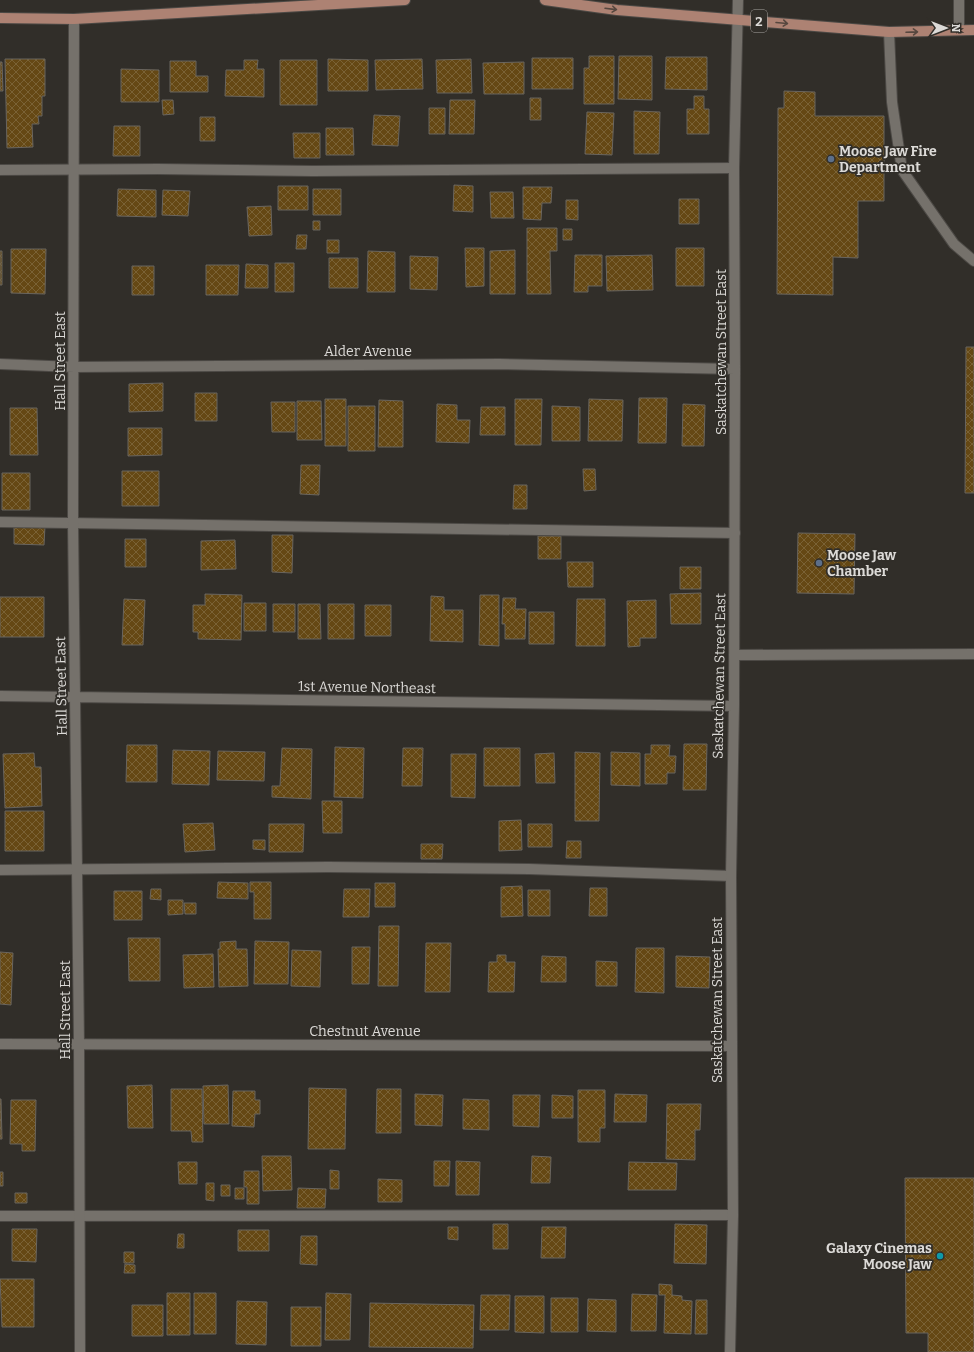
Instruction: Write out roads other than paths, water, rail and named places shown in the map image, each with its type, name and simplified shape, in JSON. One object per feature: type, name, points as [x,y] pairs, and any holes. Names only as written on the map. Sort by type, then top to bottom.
[{"type":"main road","points":[[0,18],[74,19],[405,0]]},
{"type":"main road","name":"2","points":[[545,0],[617,10],[889,32],[974,30]]},
{"type":"street","name":"Saskatchewan Street East","points":[[730,1352],[733,1215],[731,876],[735,533],[734,168],[738,0]]},
{"type":"street","points":[[959,0],[959,30]]},
{"type":"street","name":"Hall Street East","points":[[74,19],[74,522],[78,871],[80,1352]]},
{"type":"street","points":[[889,32],[892,102],[902,170],[954,244],[974,261]]},
{"type":"street","points":[[0,170],[158,168],[321,171],[734,168]]},
{"type":"street","name":"Alder Avenue","points":[[0,364],[74,368],[499,364],[735,369]]},
{"type":"street","points":[[0,522],[735,533]]},
{"type":"street","points":[[734,655],[974,654]]},
{"type":"street","name":"1st Avenue Northeast","points":[[0,696],[734,706]]},
{"type":"street","points":[[0,870],[78,871],[328,868],[521,869],[731,876]]},
{"type":"street","name":"Chestnut Avenue","points":[[0,1044],[731,1046]]},
{"type":"street","points":[[0,1216],[733,1215]]},
{"type":"place","name":"Moose Jaw Fire Department","points":[[831,159]]},
{"type":"place","name":"Moose Jaw Chamber","points":[[819,563]]},
{"type":"place","name":"Galaxy Cinemas Moose Jaw","points":[[940,1256]]}]
